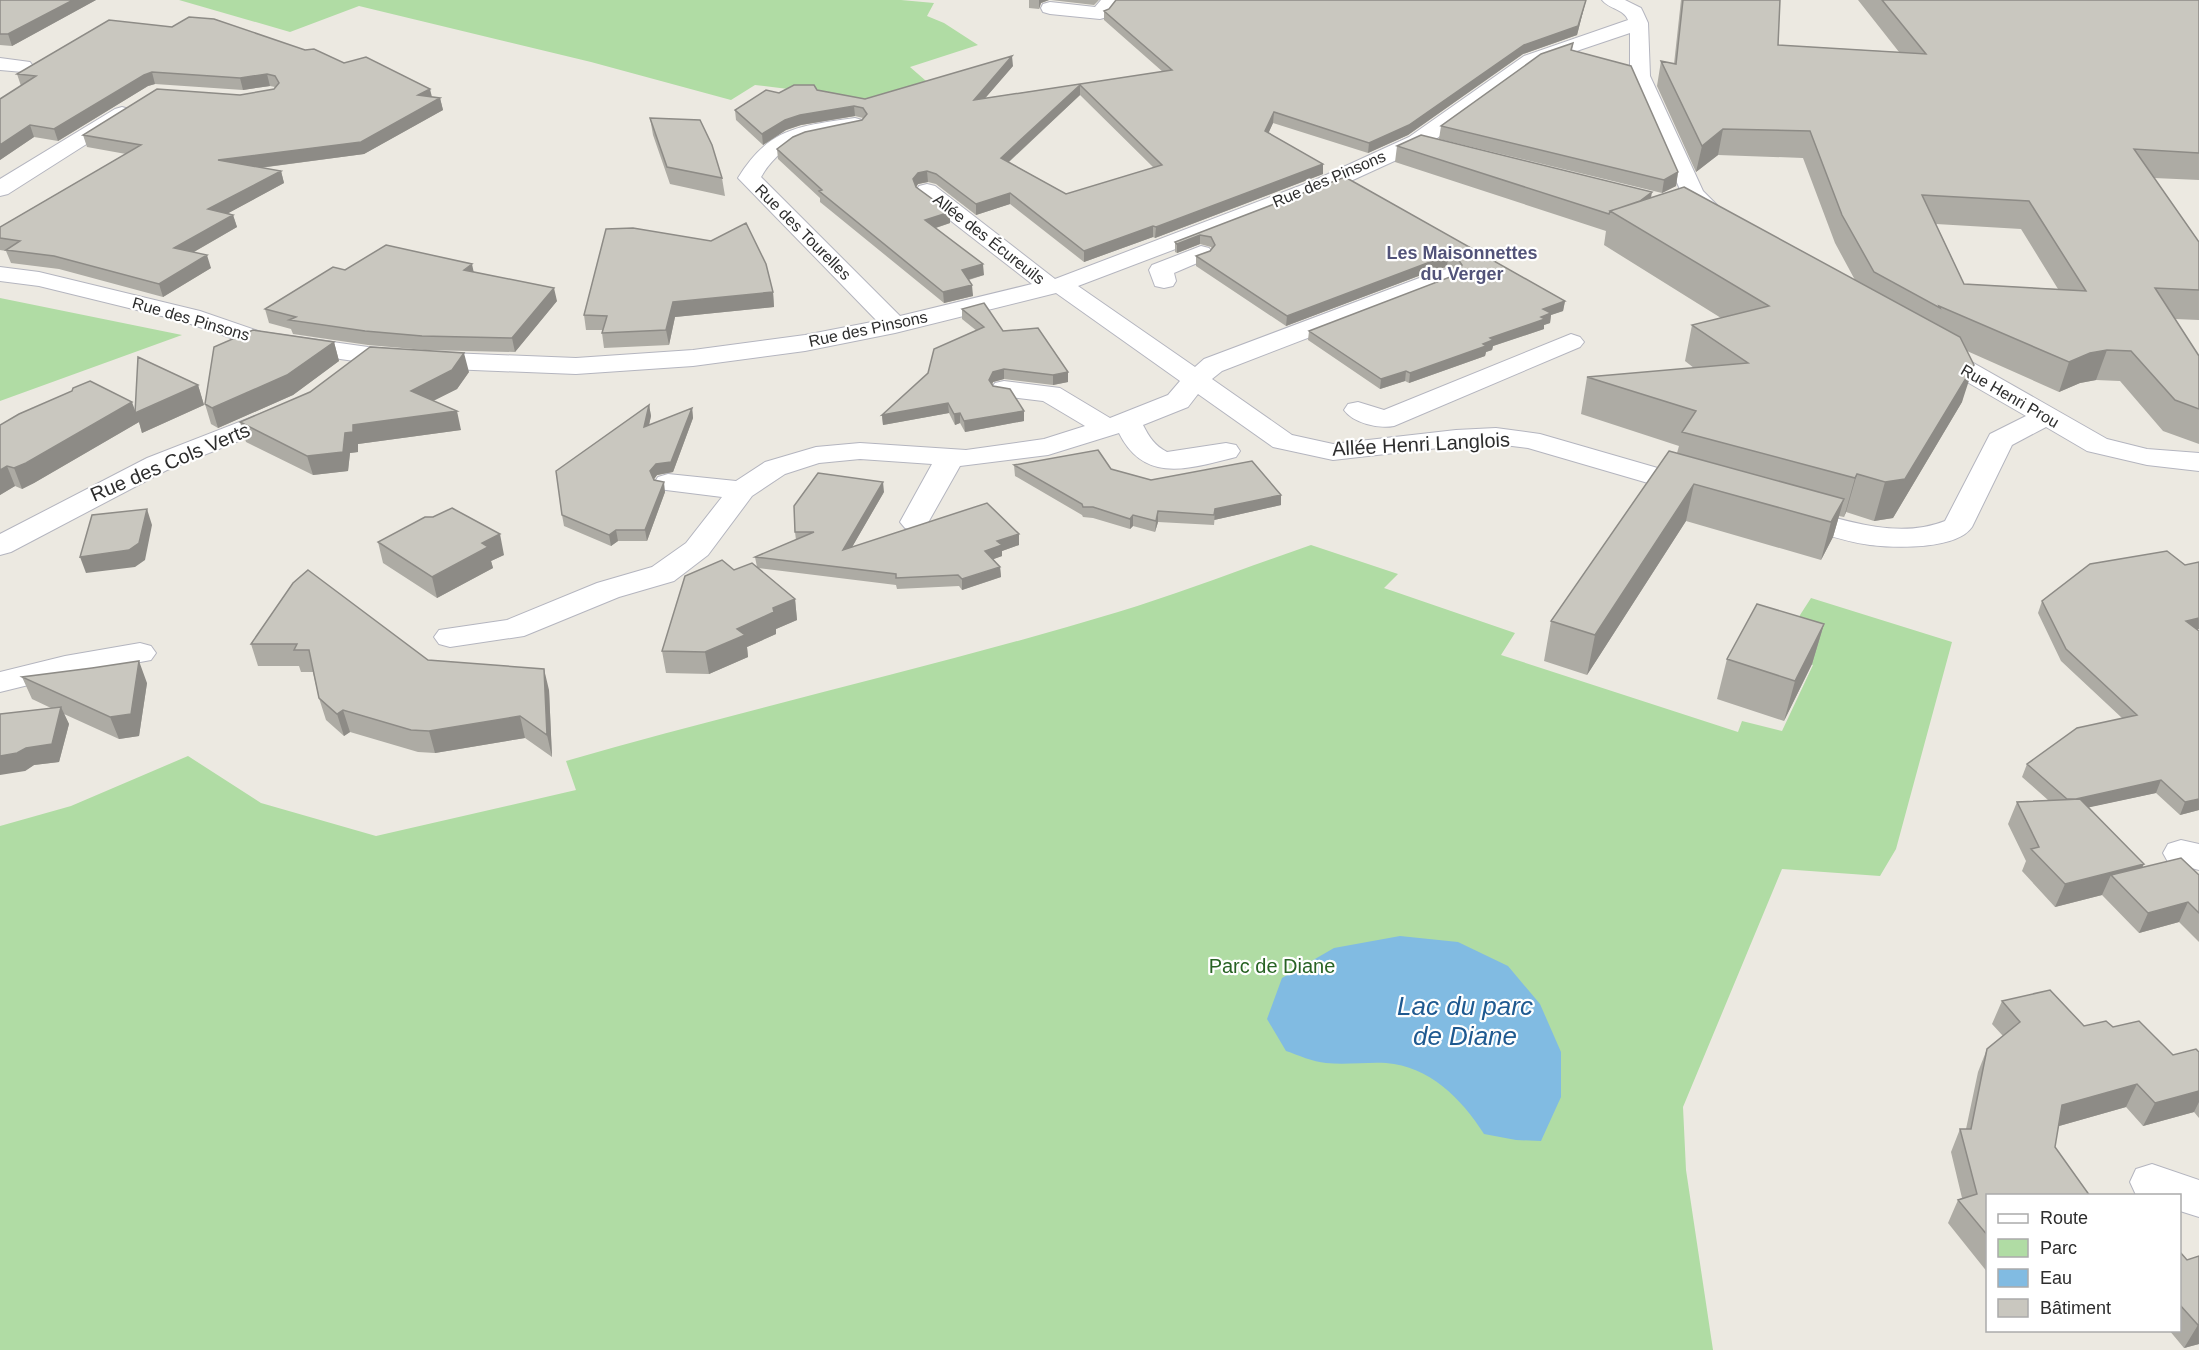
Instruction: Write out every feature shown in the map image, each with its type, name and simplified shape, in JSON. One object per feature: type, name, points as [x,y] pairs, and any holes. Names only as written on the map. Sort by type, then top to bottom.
[{"type":"street","points":[[1050,8],[1100,13],[1111,0]]},
{"type":"street","points":[[1587,1],[1611,0],[1634,12],[1639,23],[1640,76],[1693,194],[1708,211],[1744,242]]},
{"type":"street","name":"Rue des Pinsons","points":[[0,274],[39,279],[191,316],[257,339],[368,355],[425,360],[576,366],[693,358],[805,343],[895,325],[1055,286],[1428,145],[1531,60],[1639,23]]},
{"type":"street","points":[[0,64],[23,66]]},
{"type":"street","points":[[0,189],[136,104]]},
{"type":"street","name":"Rue des Tourelles","points":[[855,124],[804,132],[778,143],[758,160],[749,178],[895,325]]},
{"type":"street","points":[[1164,281],[1161,270],[1320,205],[1323,185]]},
{"type":"street","name":"Allée des Écureuils","points":[[927,191],[1055,286]]},
{"type":"street","points":[[1680,208],[1708,211]]},
{"type":"street","points":[[450,637],[513,630],[608,590],[663,574],[697,549],[742,490],[775,468],[816,455],[860,451],[950,458],[1048,447],[1117,425],[1178,401],[1213,365],[1447,276]]},
{"type":"street","name":"Allée Henri Langlois","points":[[1055,286],[1283,441],[1333,452],[1456,438],[1496,436],[1530,440],[1722,496]]},
{"type":"street","name":"Rue Henri Prou","points":[[1910,338],[2097,445],[2147,457],[2199,462]]},
{"type":"street","points":[[1358,410],[1384,420],[1571,342]]},
{"type":"street","points":[[339,377],[368,355]]},
{"type":"street","points":[[1004,389],[1050,394],[1117,425],[1149,456],[1164,462],[1226,451]]},
{"type":"street","name":"Rue des Cols Verts","points":[[0,546],[92,494],[182,453],[248,429],[304,403]]},
{"type":"street","points":[[1767,508],[1870,536],[1891,538],[1937,535],[1957,527],[2000,440],[2045,417]]},
{"type":"street","points":[[915,522],[950,458]]},
{"type":"street","points":[[668,483],[742,490]]},
{"type":"street","points":[[0,682],[64,666],[140,653]]},
{"type":"street","points":[[2152,1182],[2199,1199]]},
{"type":"green space","points":[[179,0],[901,0],[934,3],[927,16],[944,23],[978,45],[910,67],[933,87],[862,108],[828,94],[755,85],[731,100],[591,62],[359,6],[290,32]]},
{"type":"green space","points":[[0,298],[182,335],[0,401]]},
{"type":"green space","name":"Parc de Diane","points":[[1311,545],[1398,574],[1384,588],[1515,633],[1501,655],[1738,732],[1742,721],[1782,731],[1813,665],[1775,654],[1811,598],[1952,642],[1896,849],[1880,876],[1782,869],[1683,1107],[1686,1170],[1713,1350],[0,1350],[0,826],[71,806],[188,756],[261,803],[376,836],[576,790],[566,761],[1050,632],[1191,588]]},
{"type":"water","name":"Lac du parc de Diane","points":[[1400,936],[1458,942],[1508,966],[1540,1004],[1561,1052],[1561,1097],[1541,1141],[1516,1140],[1484,1134],[1455,1097],[1443,1086],[1416,1070],[1402,1065],[1321,1062],[1286,1051],[1267,1019],[1282,978],[1334,948]]},
{"type":"building","points":[[0,0],[73,0],[8,34],[0,34]]},
{"type":"building","points":[[1116,0],[1586,0],[1578,26],[1524,45],[1409,125],[1369,143],[1274,112],[1265,131],[1323,164],[1156,227],[1153,226],[1084,251],[1010,193],[976,204],[936,174],[927,171],[918,173],[913,179],[916,187],[950,212],[925,220],[983,264],[962,270],[972,285],[943,292],[819,191],[822,190],[777,149],[793,137],[805,132],[862,120],[867,114],[863,108],[854,106],[800,115],[785,120],[762,134],[735,110],[766,90],[779,93],[794,85],[814,85],[817,90],[865,99],[1012,56],[974,100],[1172,70],[1104,11],[1109,9]],"holes":[[[1080,85],[1162,165],[1066,194],[1001,158]]]},
{"type":"building","points":[[1683,0],[1780,0],[1778,45],[1926,54],[1882,0],[2199,0],[2199,153],[2134,149],[2199,242],[2199,290],[2155,288],[2199,356],[2199,409],[2175,400],[2131,351],[2107,350],[2090,353],[2069,362],[1939,306],[1940,308],[1874,272],[1842,215],[1810,131],[1723,129],[1702,146],[1661,61],[1676,64]],"holes":[[[1922,195],[2029,201],[2086,291],[1964,284]]]},
{"type":"building","points":[[189,17],[214,19],[305,50],[314,49],[344,63],[366,57],[430,89],[418,95],[440,98],[361,142],[218,160],[281,171],[208,209],[233,215],[174,248],[207,255],[159,284],[54,256],[6,250],[20,241],[0,238],[0,227],[141,145],[83,135],[157,89],[240,95],[274,89],[279,83],[275,76],[267,74],[240,78],[152,72],[54,129],[30,125],[0,145],[0,99],[36,76],[17,74],[109,20],[172,27]]},
{"type":"building","points":[[1573,43],[1571,50],[1631,66],[1678,172],[1664,180],[1441,126],[1541,54]]},
{"type":"building","points":[[650,118],[700,120],[712,145],[722,178],[667,167]]},
{"type":"building","points":[[1421,135],[1652,192],[1640,201],[1610,211],[1609,214],[1397,146]]},
{"type":"building","points":[[1345,177],[1565,301],[1543,309],[1551,313],[1541,317],[1545,319],[1490,338],[1493,340],[1483,344],[1486,346],[1410,373],[1406,371],[1381,379],[1309,331],[1458,274],[1462,265],[1458,259],[1448,257],[1438,259],[1287,316],[1196,256],[1210,251],[1215,245],[1211,237],[1200,235],[1177,244],[1175,242]]},
{"type":"building","points":[[1684,187],[1960,337],[1974,365],[1905,479],[1885,482],[1857,474],[1855,478],[1682,432],[1696,411],[1587,377],[1748,363],[1692,325],[1769,306],[1610,211]]},
{"type":"building","points":[[746,223],[766,264],[773,292],[673,302],[666,330],[602,333],[607,316],[584,315],[606,229],[633,228],[711,241]]},
{"type":"building","points":[[386,245],[472,264],[464,270],[554,288],[512,338],[422,336],[365,331],[289,320],[296,317],[265,309],[333,267],[345,270]]},
{"type":"building","points":[[984,303],[1003,331],[1038,328],[1068,372],[1053,375],[1004,369],[993,372],[989,380],[993,386],[1010,389],[1024,411],[964,421],[960,413],[954,414],[948,403],[882,415],[928,373],[934,349],[984,327],[962,309]]},
{"type":"building","points":[[253,330],[334,342],[287,375],[212,408],[205,404],[214,347]]},
{"type":"building","points":[[370,347],[464,353],[452,370],[411,391],[457,411],[353,425],[353,432],[345,433],[343,452],[307,456],[240,422],[310,392]]},
{"type":"building","points":[[138,357],[198,385],[135,413]]},
{"type":"building","points":[[90,381],[132,402],[26,463],[14,468],[7,466],[0,470],[0,425]]},
{"type":"building","points":[[649,405],[644,427],[692,408],[671,462],[656,464],[650,471],[654,480],[664,482],[645,530],[616,530],[609,535],[562,515],[556,471]]},
{"type":"building","points":[[1098,450],[1111,469],[1151,480],[1252,461],[1281,495],[1215,509],[1214,515],[1158,511],[1156,521],[1133,515],[1130,519],[1093,507],[1083,507],[1082,504],[1014,465]]},
{"type":"building","points":[[1669,451],[1844,499],[1831,522],[1694,484],[1595,635],[1551,621]]},
{"type":"building","points":[[818,473],[883,482],[843,550],[987,503],[1019,534],[997,541],[1002,545],[985,551],[1000,567],[962,579],[958,575],[896,578],[896,574],[755,557],[814,532],[795,532],[794,506]]},
{"type":"building","points":[[452,508],[500,534],[482,543],[488,547],[432,577],[378,542],[425,517],[433,517]]},
{"type":"building","points":[[147,509],[139,543],[129,550],[80,557],[92,515]]},
{"type":"building","points":[[2167,551],[2185,565],[2199,562],[2199,618],[2186,621],[2199,631],[2199,799],[2185,802],[2161,780],[2067,799],[2027,764],[2077,728],[2137,715],[2066,649],[2042,601],[2090,564]]},
{"type":"building","points":[[722,560],[734,570],[752,563],[795,599],[773,608],[774,612],[737,629],[745,635],[705,652],[662,651],[685,576]]},
{"type":"building","points":[[308,570],[428,660],[544,669],[547,735],[520,716],[429,731],[411,730],[343,710],[337,714],[319,698],[309,650],[294,650],[297,644],[251,644],[293,583]]},
{"type":"building","points":[[1757,604],[1824,624],[1795,681],[1727,659]]},
{"type":"building","points":[[139,661],[131,714],[110,717],[22,677],[92,668]]},
{"type":"building","points":[[61,707],[52,744],[26,748],[17,753],[0,756],[0,714]]},
{"type":"building","points":[[2080,799],[2144,864],[2065,884],[2031,849],[2039,847],[2017,802]]},
{"type":"building","points":[[2181,858],[2199,875],[2199,913],[2188,902],[2148,913],[2111,875]]},
{"type":"building","points":[[2050,990],[2084,1026],[2106,1021],[2113,1027],[2139,1021],[2173,1055],[2196,1049],[2199,1052],[2199,1091],[2155,1103],[2137,1084],[2062,1105],[2055,1147],[2089,1194],[1986,1194],[1986,1234],[1958,1200],[1977,1194],[1960,1129],[1971,1129],[1987,1049],[2020,1022],[2002,1001]]},
{"type":"building","points":[[2181,1253],[2187,1260],[2199,1256],[2198,1325],[2181,1306]]},
{"type":"district","name":"Les Maisonnettes du Verger","points":[[1462,263]]}]
